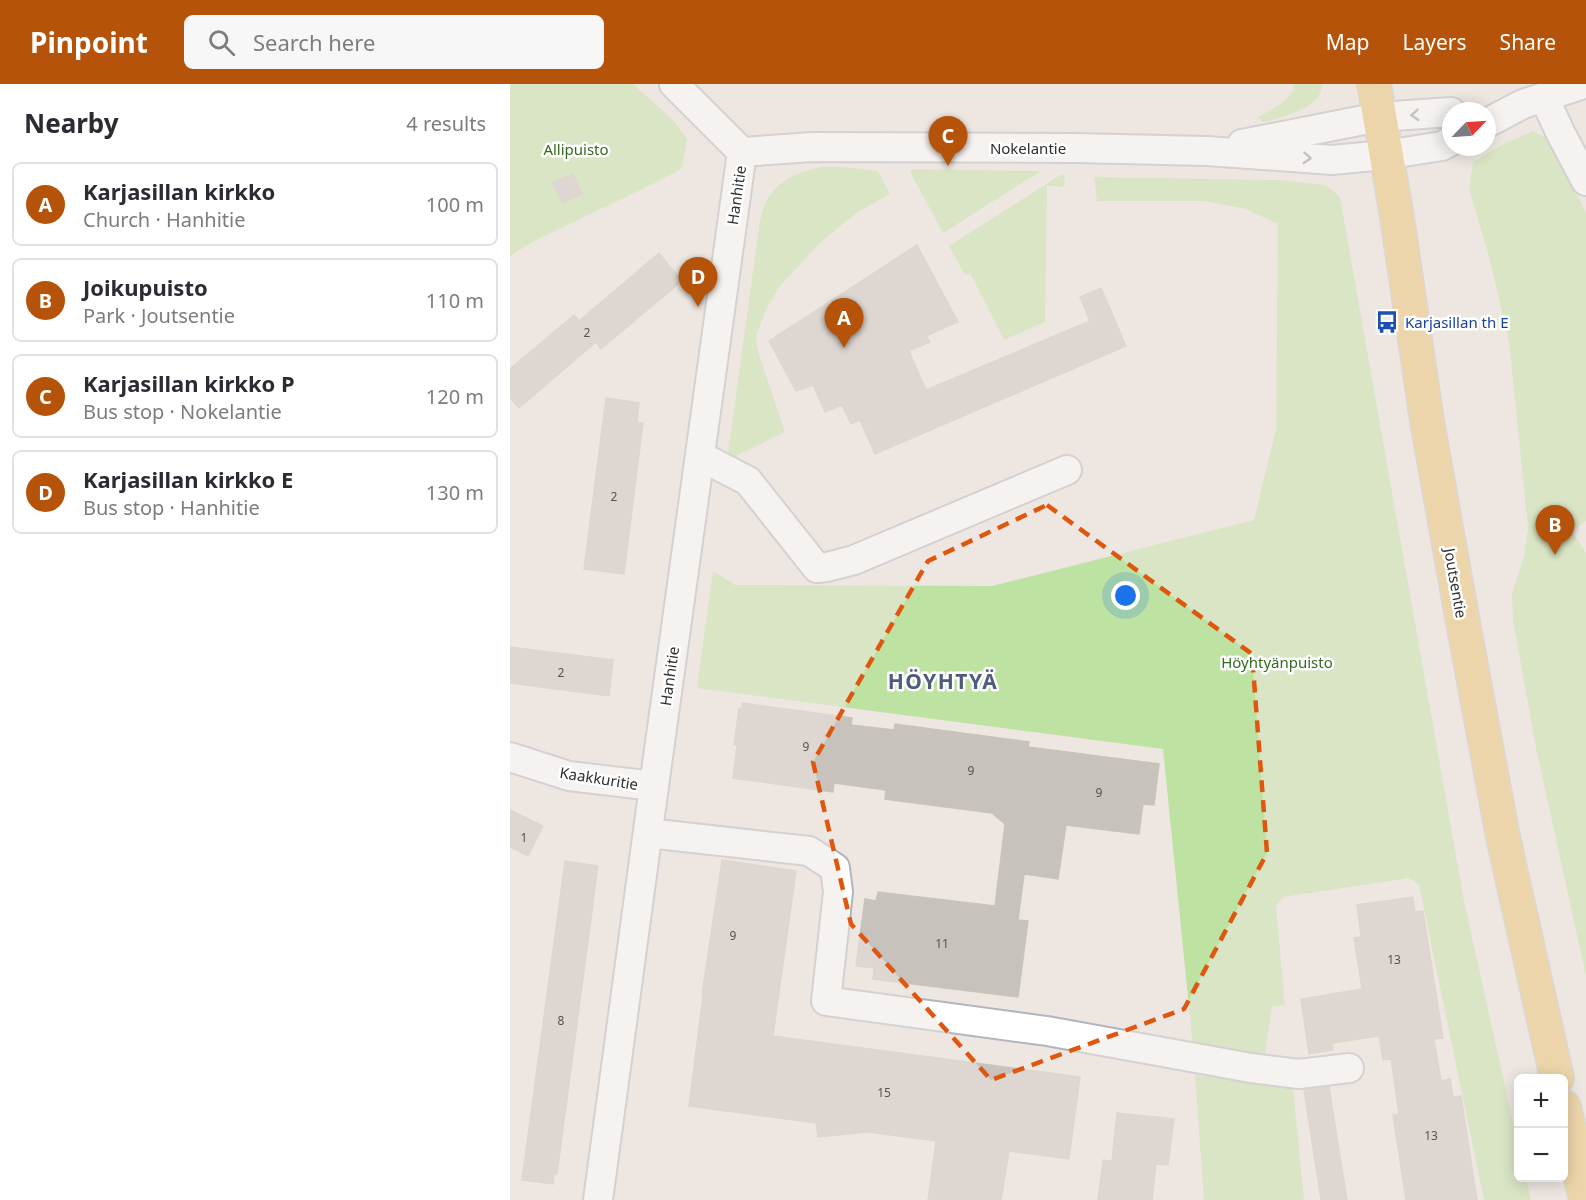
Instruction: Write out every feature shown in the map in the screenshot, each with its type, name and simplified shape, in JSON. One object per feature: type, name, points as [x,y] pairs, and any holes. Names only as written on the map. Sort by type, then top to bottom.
[{"type":"main road","name":"Joutsentie","points":[[1374,84],[1427,422],[1466,639],[1503,837],[1556,1074]]},
{"type":"main road","points":[[1568,1127],[1586,1200]]},
{"type":"street","points":[[674,84],[742,152]]},
{"type":"street","points":[[1496,119],[1534,101],[1584,84]]},
{"type":"street","points":[[1496,106],[1534,101]]},
{"type":"street","points":[[1534,101],[1560,132],[1586,181]]},
{"type":"street","name":"Nokelantie","points":[[1207,151],[1379,117],[1442,113]]},
{"type":"street","name":"Nokelantie","points":[[742,152],[812,147],[1075,148],[1207,151],[1332,160],[1386,155],[1442,146]]},
{"type":"street","name":"Hanhitie","points":[[598,1200],[742,152]]},
{"type":"street","points":[[700,456],[748,481],[817,567],[827,567],[854,560],[1067,470]]},
{"type":"street","name":"Kaakkuritie","points":[[510,757],[569,776],[654,786]]},
{"type":"street","points":[[648,833],[809,852],[835,868],[838,892],[826,1001],[1047,1031],[1270,1071],[1299,1074],[1349,1068]]},
{"type":"highlighted area","points":[[1047,505],[1252,654],[1267,853],[1184,1009],[991,1080],[851,924],[813,762],[928,561]]},
{"type":"green space","name":"Allipuisto","points":[[510,84],[633,84],[674,121],[687,139],[682,168],[534,241],[510,256]]},
{"type":"green space","points":[[1294,84],[1322,84],[1321,92],[1309,106],[1290,115],[1263,122],[1258,117],[1286,100]]},
{"type":"green space","points":[[1533,131],[1547,138],[1586,212],[1586,521],[1572,531],[1586,553],[1586,976],[1536,748],[1513,620],[1512,594],[1524,556],[1528,528],[1509,341],[1488,253],[1469,189],[1473,162],[1483,156],[1496,156],[1496,149]]},
{"type":"green space","points":[[821,167],[878,171],[890,194],[856,213],[819,244],[779,287],[766,310],[756,341],[785,432],[727,460],[763,209],[773,191],[785,180],[798,173]]},
{"type":"green space","points":[[913,169],[1041,171],[943,233],[910,172]]},
{"type":"green space","points":[[1062,174],[1065,176],[1062,187],[1047,186],[1045,322],[1004,340],[970,273],[965,275],[949,246]]},
{"type":"green space","name":"Höyhtyänpuisto","points":[[1094,177],[1279,180],[1324,185],[1340,197],[1464,901],[1514,1127],[1514,1182],[1527,1182],[1531,1200],[1484,1200],[1419,885],[1409,878],[1283,897],[1276,906],[1285,1005],[1272,1006],[1265,1055],[1193,1047],[1163,749],[697,688],[713,571],[735,585],[992,586],[1254,520],[1276,429],[1278,224],[1246,209],[1204,201],[1097,201]]},
{"type":"green space","points":[[1195,1075],[1293,1088],[1304,1200],[1204,1200]]},
{"type":"building","points":[[573,174],[582,194],[562,203],[553,183]]},
{"type":"building","points":[[917,245],[958,322],[926,336],[930,342],[909,351],[926,390],[1090,321],[1080,297],[1101,288],[1126,346],[875,454],[860,420],[851,424],[842,405],[825,412],[813,385],[796,391],[769,341]]},
{"type":"building","points":[[659,253],[682,281],[601,349],[596,342],[519,408],[510,398],[510,369],[574,315],[579,321]]},
{"type":"building","points":[[606,398],[639,403],[637,423],[643,423],[624,574],[584,569]]},
{"type":"building","points":[[510,647],[613,660],[609,696],[510,683]]},
{"type":"building","points":[[742,703],[852,718],[851,725],[894,730],[895,724],[1029,742],[1028,747],[1159,764],[1154,805],[1143,804],[1139,834],[1066,825],[1058,879],[1024,874],[1018,920],[1028,921],[1018,997],[873,979],[874,968],[856,966],[865,899],[876,901],[878,892],[995,906],[1005,824],[992,813],[885,799],[886,790],[834,783],[833,792],[733,778],[737,745],[734,745],[739,708],[742,709]]},
{"type":"building","points":[[510,810],[543,826],[528,856],[510,847]]},
{"type":"building","points":[[722,860],[796,871],[773,1036],[1080,1077],[1069,1159],[1009,1151],[1001,1200],[928,1200],[936,1141],[868,1132],[818,1137],[816,1123],[689,1106],[702,995]]},
{"type":"building","points":[[565,861],[598,866],[557,1174],[554,1173],[553,1184],[522,1180]]},
{"type":"building","points":[[1413,897],[1415,912],[1423,911],[1443,1038],[1434,1039],[1441,1081],[1450,1079],[1453,1097],[1461,1096],[1477,1200],[1406,1200],[1393,1115],[1399,1114],[1391,1059],[1383,1060],[1379,1036],[1332,1043],[1333,1050],[1309,1054],[1301,999],[1362,989],[1354,938],[1361,937],[1357,905]]},
{"type":"building","points":[[1329,1087],[1347,1200],[1321,1200],[1304,1090]]},
{"type":"building","points":[[1117,1113],[1174,1119],[1168,1165],[1156,1164],[1152,1200],[1098,1200],[1103,1160],[1112,1161]]},
{"type":"place","name":"Karjasillan kirkko P","points":[[948,166]]},
{"type":"place","name":"Karjasillan kirkko E","points":[[698,307]]},
{"type":"place","name":"Karjasillan th E","points":[[1387,322]]},
{"type":"place","name":"Karjasillan kirkko","points":[[844,348]]},
{"type":"place","name":"Joikupuisto","points":[[1555,555]]},
{"type":"district","name":"HÖYHTYÄ","points":[[943,681]]}]
